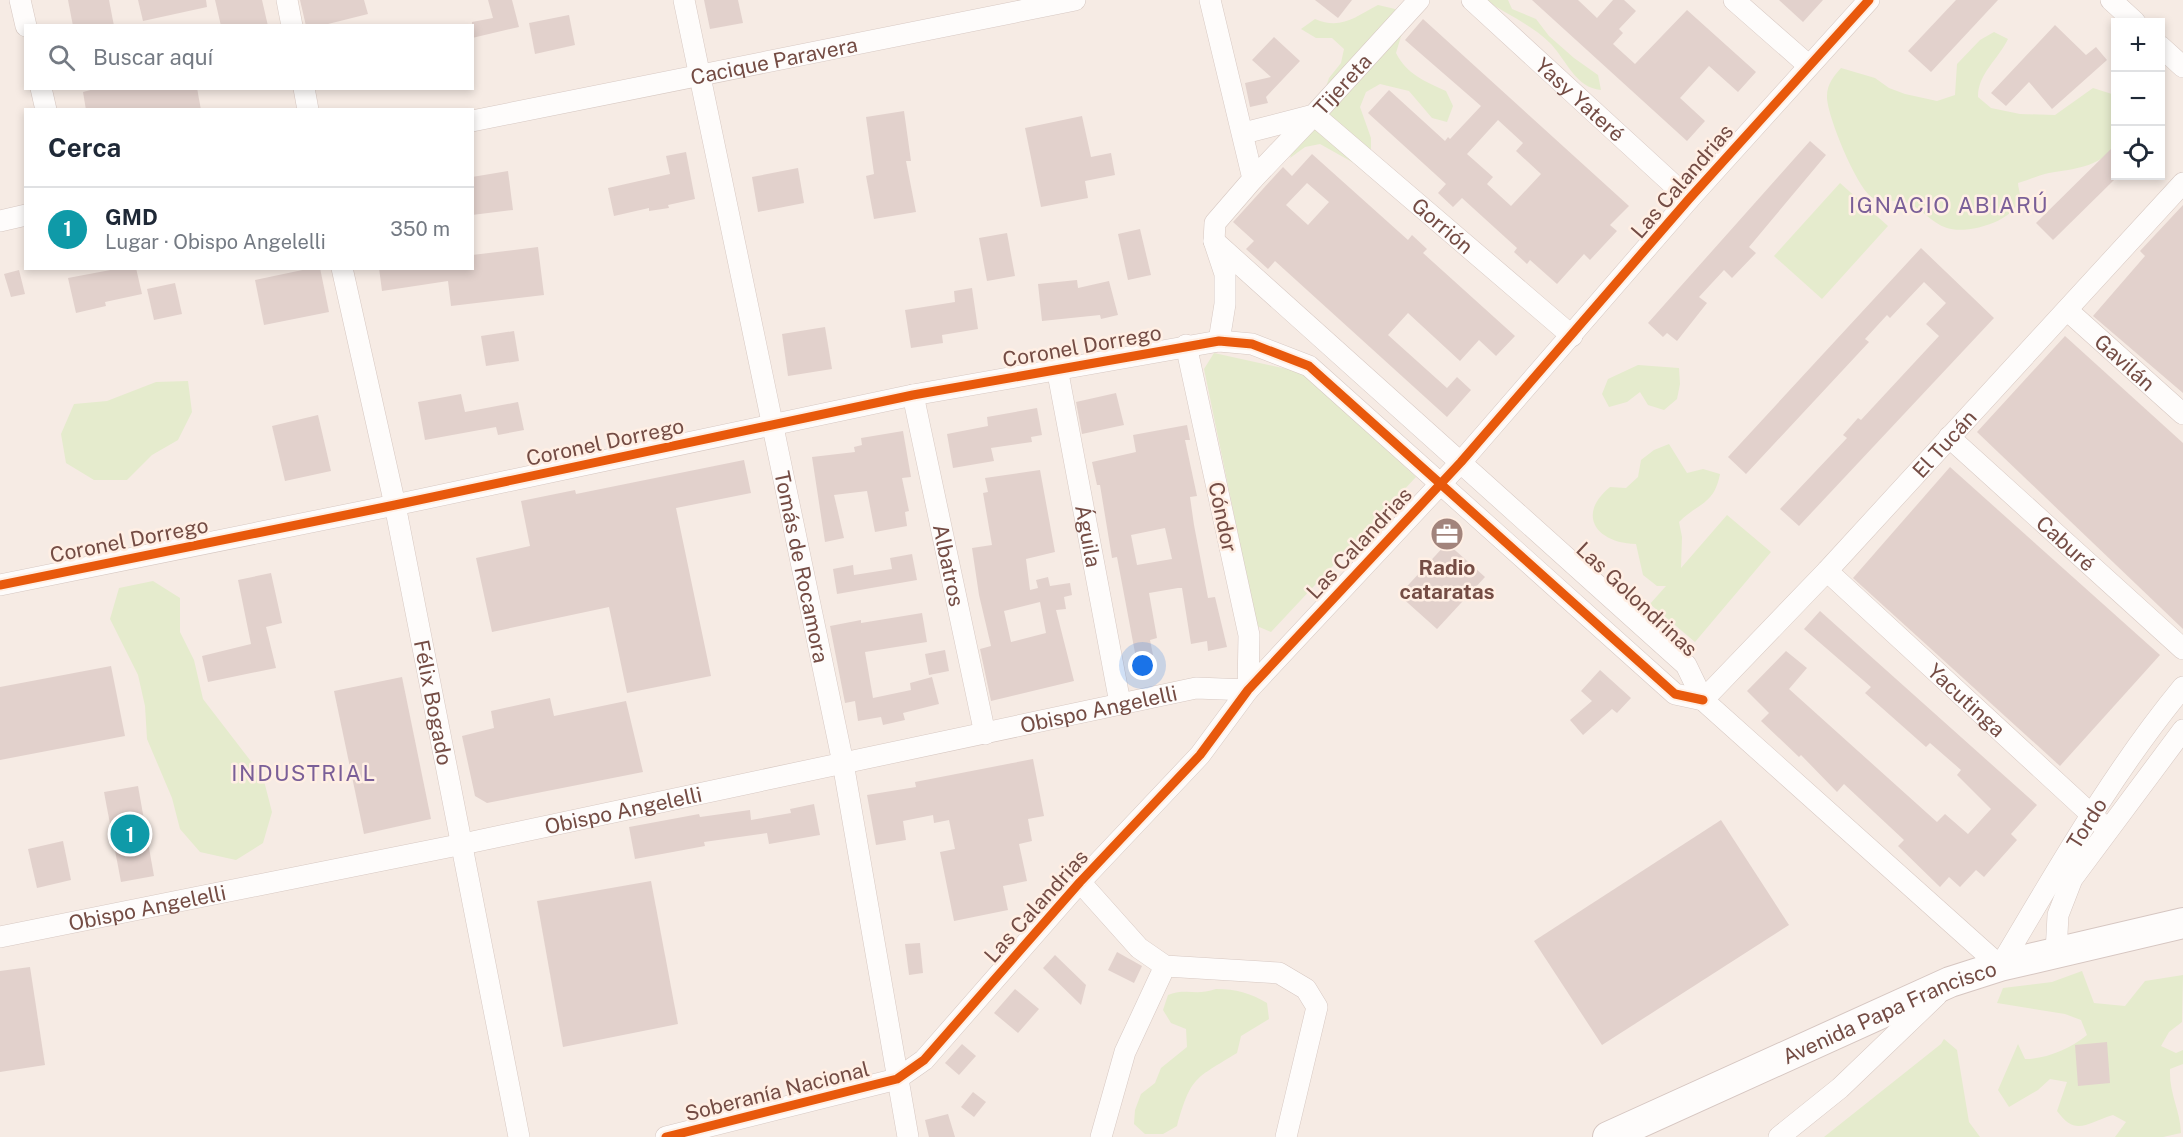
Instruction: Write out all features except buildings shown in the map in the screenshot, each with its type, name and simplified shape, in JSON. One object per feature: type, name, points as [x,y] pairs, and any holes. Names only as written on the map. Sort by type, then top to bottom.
[{"type":"main road","name":"Avenida Papa Francisco","points":[[1608,1137],[1950,982],[2000,966],[2183,923]]},
{"type":"street","points":[[20,0],[26,24]]},
{"type":"street","points":[[287,0],[292,24]]},
{"type":"street","name":"Tomás de Rocamora","points":[[684,0],[843,763],[909,1137]]},
{"type":"street","name":"Cacique Paravera","points":[[474,121],[701,77],[1075,0]]},
{"type":"street","points":[[1210,0],[1244,133],[1253,179]]},
{"type":"street","name":"Tijereta","points":[[1244,133],[1314,115],[1419,0]]},
{"type":"street","name":"Yasy Yateré","points":[[1472,0],[1689,199]]},
{"type":"street","points":[[1734,0],[1808,65]]},
{"type":"street","name":"Las Calandrias","points":[[897,1079],[924,1060],[1080,882],[1200,755],[1248,690],[1461,462],[1689,199],[1869,0]]},
{"type":"street","points":[[2110,0],[2130,18]]},
{"type":"street","points":[[2165,51],[2183,67]]},
{"type":"street","points":[[41,90],[46,108]]},
{"type":"street","points":[[304,90],[308,108]]},
{"type":"street","points":[[1219,341],[1225,304],[1225,274],[1214,241],[1215,223],[1314,115]]},
{"type":"street","name":"Gorrión","points":[[1314,115],[1572,336]]},
{"type":"street","name":"El Tucán","points":[[1703,700],[1827,571],[2183,184]]},
{"type":"street","points":[[0,221],[24,215]]},
{"type":"street","name":"Las Golondrinas","points":[[1214,241],[1686,665],[1703,700],[2000,966]]},
{"type":"street","name":"Félix Bogado","points":[[342,270],[395,505],[519,1137]]},
{"type":"street","name":"Gavilán","points":[[2067,310],[2183,414]]},
{"type":"street","name":"Coronel Dorrego","points":[[0,585],[395,505],[913,395],[1219,341]]},
{"type":"street","name":"Las Golondrinas","points":[[1219,341],[1252,345],[1309,366],[1675,694],[1703,700]]},
{"type":"street","name":"Cóndor","points":[[1186,345],[1249,635],[1248,690]]},
{"type":"street","name":"Águila","points":[[1057,368],[1120,703]]},
{"type":"street","name":"Albatros","points":[[913,395],[985,734]]},
{"type":"street","name":"Caburé","points":[[1949,437],[2183,649]]},
{"type":"street","name":"Yacutinga","points":[[1827,571],[2098,823]]},
{"type":"street","name":"Tordo","points":[[2056,953],[2058,915],[2098,823],[2143,736],[2183,687]]},
{"type":"street","name":"Obispo Angelelli","points":[[0,937],[985,734],[1120,703],[1196,688],[1248,690]]},
{"type":"street","name":"Tordo","points":[[2000,966],[2098,823],[2183,730]]},
{"type":"street","points":[[1080,882],[1139,948],[1165,966],[1279,973],[1306,989],[1317,1007],[1286,1137]]},
{"type":"street","points":[[1101,1137],[1125,1052],[1165,966]]},
{"type":"street","points":[[1779,1137],[1840,1088],[1950,982]]},
{"type":"street","name":"Soberanía Nacional","points":[[666,1137],[897,1079]]},
{"type":"green space","points":[[1486,0],[1508,0],[1512,9],[1536,19],[1549,36],[1598,75],[1601,90],[1592,88],[1578,79],[1544,37]]},
{"type":"green space","points":[[1378,5],[1395,9],[1405,23],[1396,53],[1400,61],[1417,77],[1446,91],[1453,106],[1447,122],[1432,118],[1409,91],[1380,84],[1366,92],[1360,107],[1371,138],[1371,155],[1361,167],[1320,144],[1305,147],[1290,158],[1294,146],[1324,93],[1329,78],[1341,63],[1344,49],[1332,38],[1316,38],[1301,29],[1315,19],[1333,23],[1348,21]]},
{"type":"green space","points":[[1994,32],[2008,39],[1985,74],[1979,88],[1978,97],[1991,108],[2020,114],[2055,115],[2093,88],[2111,94],[2111,149],[2098,161],[2088,165],[2045,174],[2018,183],[2020,196],[2011,213],[1978,228],[1956,230],[1936,223],[1916,207],[1905,202],[1880,200],[1873,198],[1867,192],[1859,182],[1844,151],[1832,119],[1828,105],[1828,88],[1833,77],[1841,68],[1875,78],[1889,88],[1905,94],[1937,101],[1955,95],[1957,64],[1980,40]]},
{"type":"green space","points":[[1840,183],[1888,226],[1822,299],[1774,256]]},
{"type":"green space","points":[[1214,353],[1305,373],[1416,477],[1271,632],[1257,626],[1204,369]]},
{"type":"green space","points":[[1638,365],[1679,368],[1680,384],[1677,399],[1664,410],[1648,405],[1640,392],[1627,402],[1609,407],[1602,394],[1608,379]]},
{"type":"green space","points":[[188,381],[192,412],[178,440],[152,455],[127,480],[94,480],[66,463],[61,434],[74,404],[107,401],[156,382]]},
{"type":"green space","points":[[1669,444],[1687,473],[1703,469],[1720,474],[1710,498],[1679,522],[1682,537],[1681,568],[1727,515],[1771,552],[1695,642],[1650,604],[1666,586],[1657,586],[1643,575],[1636,544],[1611,539],[1596,526],[1593,518],[1594,508],[1610,487],[1626,488],[1638,477],[1641,460],[1654,450]]},
{"type":"green space","points":[[153,581],[180,598],[180,632],[194,660],[203,699],[263,777],[272,812],[263,843],[236,860],[200,852],[180,829],[172,798],[147,739],[145,706],[138,675],[110,619],[119,588]]},
{"type":"green space","points":[[2082,971],[2094,1003],[2125,1006],[2145,981],[2183,975],[2182,1022],[2169,1032],[2161,1046],[2176,1053],[2183,1050],[2183,1064],[2170,1069],[2171,1086],[2181,1133],[2163,1137],[2115,1137],[2126,1122],[2113,1115],[2082,1126],[2070,1124],[2057,1111],[2067,1082],[2050,1079],[2038,1090],[2009,1107],[1998,1090],[2018,1044],[2025,1059],[2033,1059],[2058,1052],[2087,1035],[2081,1020],[2065,1014],[1997,1003],[2003,988],[2052,982]]},
{"type":"green space","points":[[1216,989],[1243,992],[1267,1003],[1269,1019],[1241,1036],[1237,1053],[1196,1080],[1186,1097],[1177,1126],[1163,1134],[1145,1134],[1134,1124],[1135,1110],[1141,1094],[1155,1083],[1161,1068],[1187,1047],[1186,1029],[1171,1023],[1163,1010],[1168,995]]},
{"type":"green space","points":[[1944,1039],[1957,1050],[1969,1122],[1980,1137],[1824,1137],[1941,1044]]},
{"type":"cycle path","points":[[666,1137],[897,1079],[924,1060],[1080,882],[1200,755],[1248,690],[1461,462],[1689,199],[1869,0]]},
{"type":"cycle path","points":[[0,585],[395,505],[913,395],[1219,341],[1252,344],[1309,366],[1675,694],[1703,700]]},
{"type":"place","name":"Radio cataratas","points":[[1447,534]]},
{"type":"place","name":"GMD","points":[[130,834]]},
{"type":"district","name":"IGNACIO ABIARÚ","points":[[1949,205]]},
{"type":"district","name":"INDUSTRIAL","points":[[304,773]]}]
